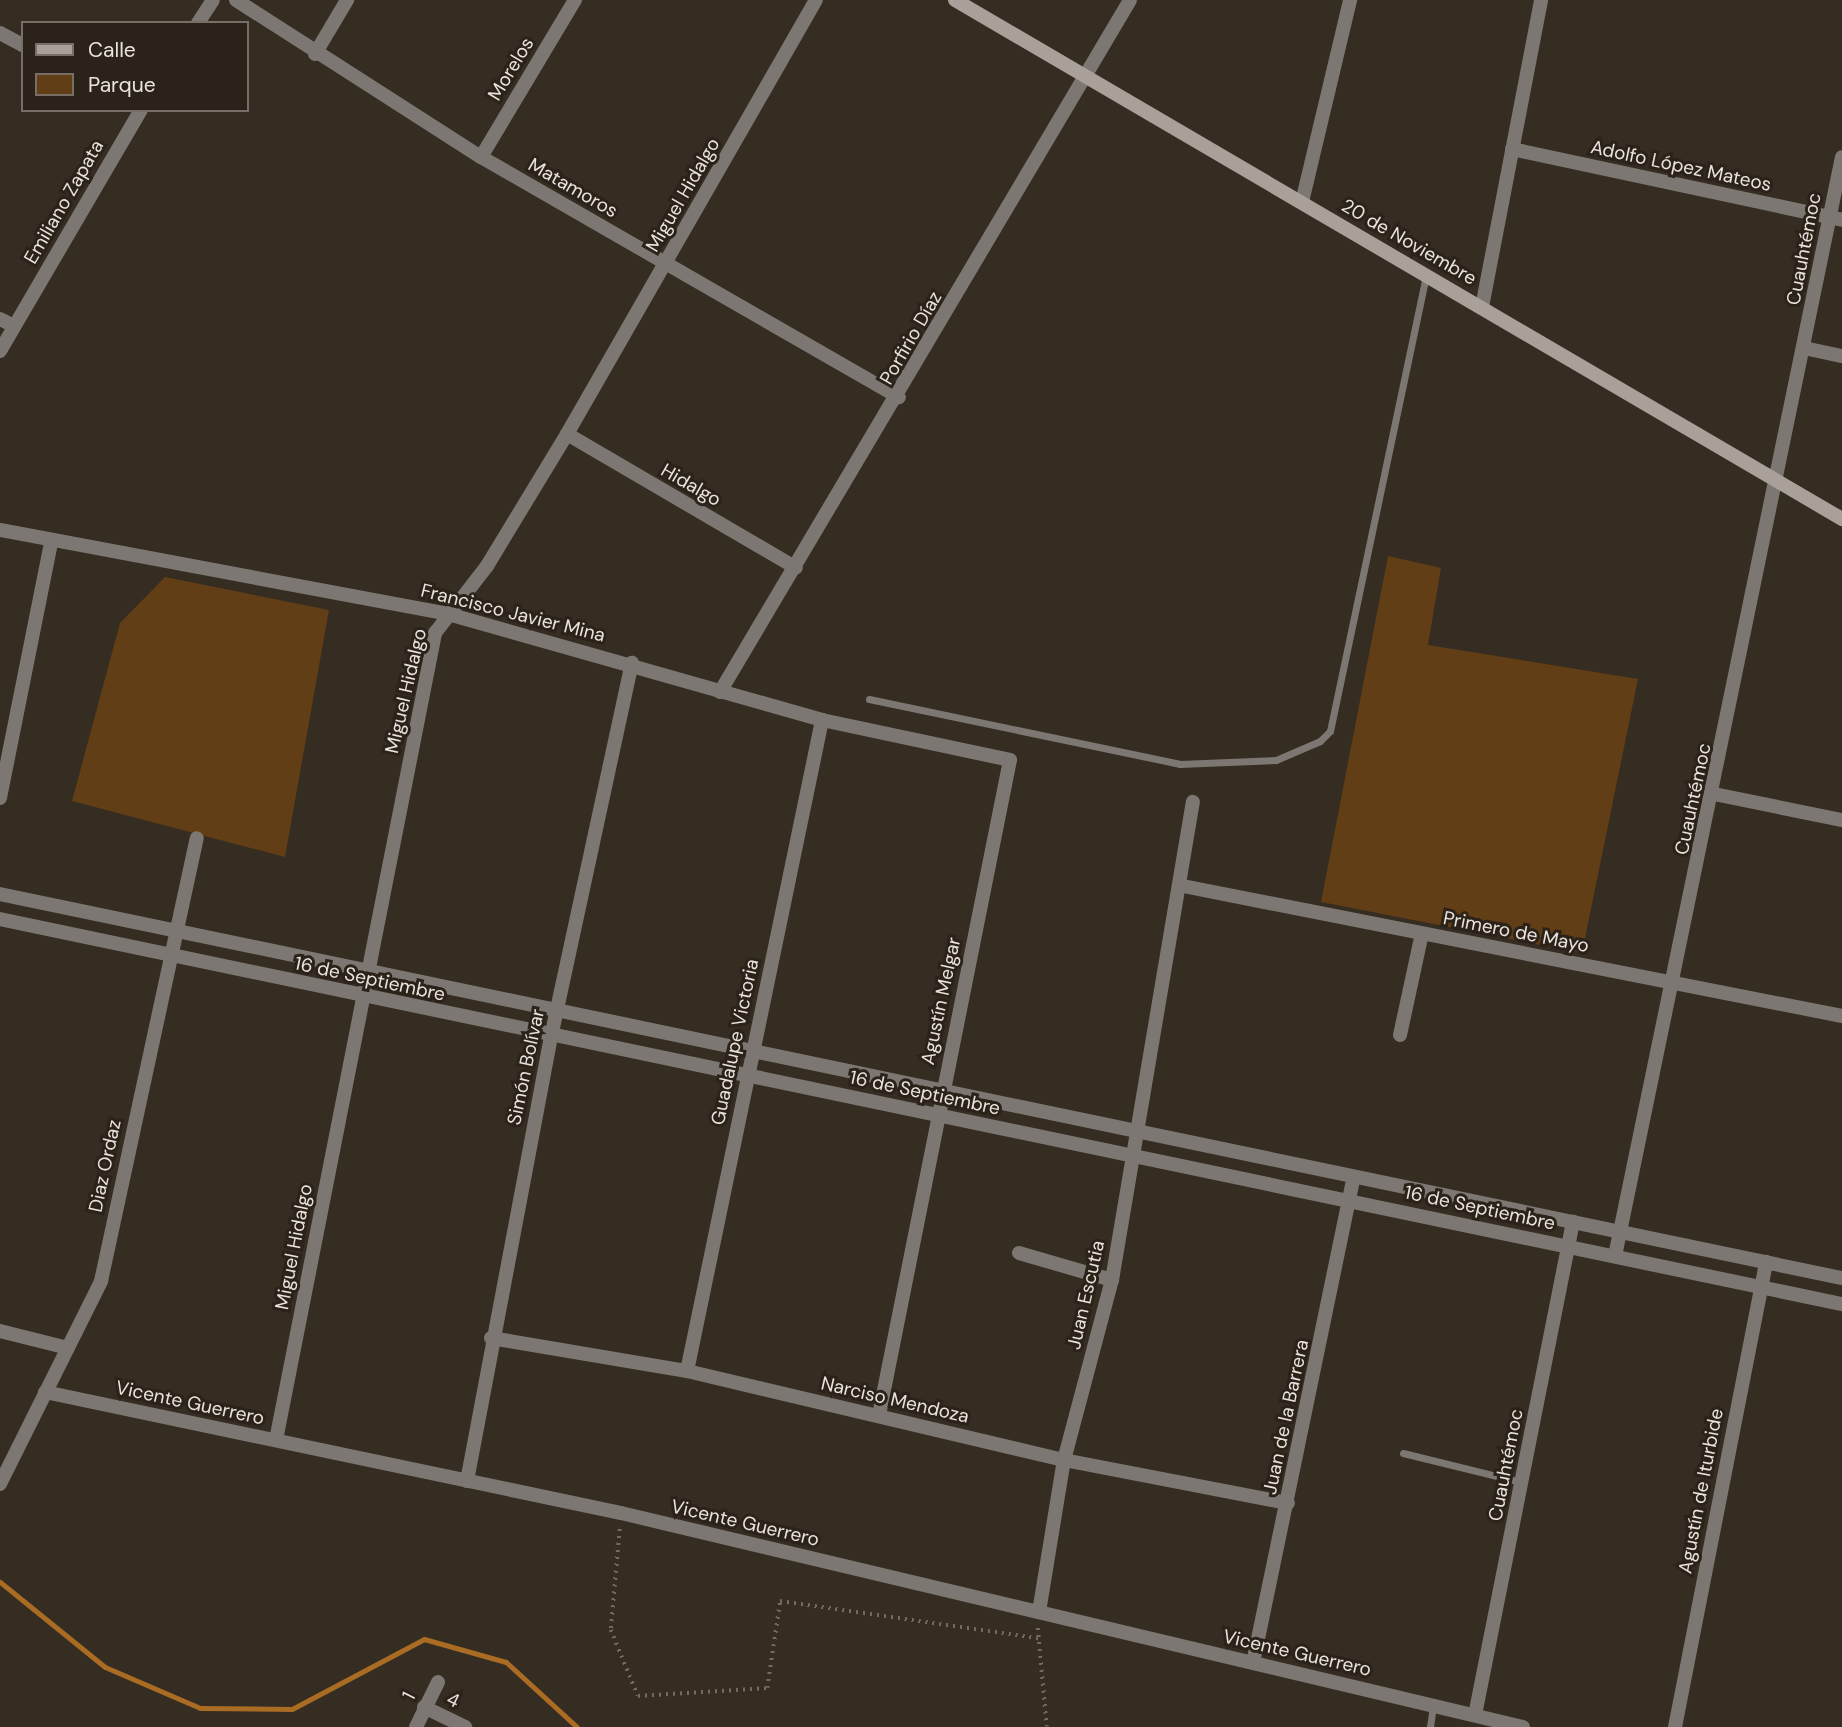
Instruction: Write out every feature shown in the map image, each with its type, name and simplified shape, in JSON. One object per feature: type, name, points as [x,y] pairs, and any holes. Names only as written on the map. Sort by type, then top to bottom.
[{"type":"main road","name":"20 de Noviembre","points":[[955,0],[1842,519]]},
{"type":"street","points":[[199,21],[213,0]]},
{"type":"street","name":"Matamoros","points":[[236,0],[315,54],[481,157],[899,397]]},
{"type":"street","points":[[315,54],[346,0]]},
{"type":"street","name":"Morelos","points":[[481,157],[575,0]]},
{"type":"street","name":"Miguel Hidalgo","points":[[276,1440],[435,633],[487,566],[567,434],[817,0]]},
{"type":"street","name":"Porfirio Díaz","points":[[720,692],[899,397],[1130,0]]},
{"type":"street","points":[[1302,202],[1350,0]]},
{"type":"street","points":[[1482,307],[1541,0]]},
{"type":"street","points":[[0,33],[21,44]]},
{"type":"street","name":"Emiliano Zapata","points":[[0,351],[140,112]]},
{"type":"street","name":"Adolfo López Mateos","points":[[1512,149],[1836,218]]},
{"type":"street","name":"Cuauhtémoc","points":[[1615,1256],[1714,794],[1804,348],[1836,218],[1842,157]]},
{"type":"street","points":[[0,319],[13,326]]},
{"type":"street","points":[[1804,348],[1842,356]]},
{"type":"street","name":"Hidalgo","points":[[567,434],[796,568]]},
{"type":"street","name":"Francisco Javier Mina","points":[[0,530],[51,542],[448,614],[632,663],[720,692],[822,720],[1010,760]]},
{"type":"street","points":[[0,798],[51,542]]},
{"type":"street","name":"Simón Bolívar","points":[[467,1481],[491,1338],[551,1037],[632,663]]},
{"type":"street","name":"Guadalupe Victoria","points":[[687,1371],[822,720]]},
{"type":"street","name":"Agustín Melgar","points":[[878,1415],[1010,760]]},
{"type":"street","points":[[1714,794],[1842,820]]},
{"type":"street","name":"Juan Escutia","points":[[1039,1612],[1064,1460],[1112,1280],[1182,886],[1193,802]]},
{"type":"street","name":"Diaz Ordaz","points":[[0,1485],[101,1281],[197,838]]},
{"type":"street","name":"Primero de Mayo","points":[[1182,886],[1842,1016]]},
{"type":"street","name":"16 de Septiembre","points":[[0,894],[367,973],[753,1049],[1139,1133],[1842,1278]]},
{"type":"street","name":"16 de Septiembre","points":[[0,919],[551,1037],[748,1074],[937,1116],[1842,1304]]},
{"type":"street","points":[[1400,1035],[1422,933]]},
{"type":"street","name":"Juan de la Barrera","points":[[1253,1663],[1354,1177]]},
{"type":"street","name":"Cuauhtémoc","points":[[1475,1716],[1573,1222]]},
{"type":"street","points":[[1019,1253],[1112,1280]]},
{"type":"street","name":"Agustín de Iturbide","points":[[1675,1727],[1766,1262]]},
{"type":"street","points":[[0,1331],[68,1348]]},
{"type":"street","name":"Narciso Mendoza","points":[[491,1338],[687,1371],[1064,1460],[1288,1503]]},
{"type":"street","name":"Vicente Guerrero","points":[[45,1392],[621,1513],[1523,1727]]},
{"type":"street","name":"1","points":[[416,1727],[438,1682]]},
{"type":"street","name":"4","points":[[424,1707],[465,1727]]},
{"type":"lane","points":[[869,699],[1191,765],[1276,760],[1320,741],[1330,730],[1427,275]]},
{"type":"lane","points":[[1403,1453],[1523,1482]]},
{"type":"lane","points":[[1430,1727],[1433,1706]]},
{"type":"path","points":[[621,1513],[611,1630],[638,1696],[767,1688],[780,1601],[1038,1638]]},
{"type":"path","points":[[1039,1612],[1038,1638],[1047,1727]]},
{"type":"green space","points":[[1388,556],[1441,568],[1428,645],[1638,679],[1582,953],[1321,902]]},
{"type":"green space","points":[[165,577],[329,610],[285,857],[72,801],[120,623]]},
{"type":"waterway","points":[[0,1582],[105,1667],[200,1708],[292,1709],[424,1639],[506,1662],[577,1727]]}]
